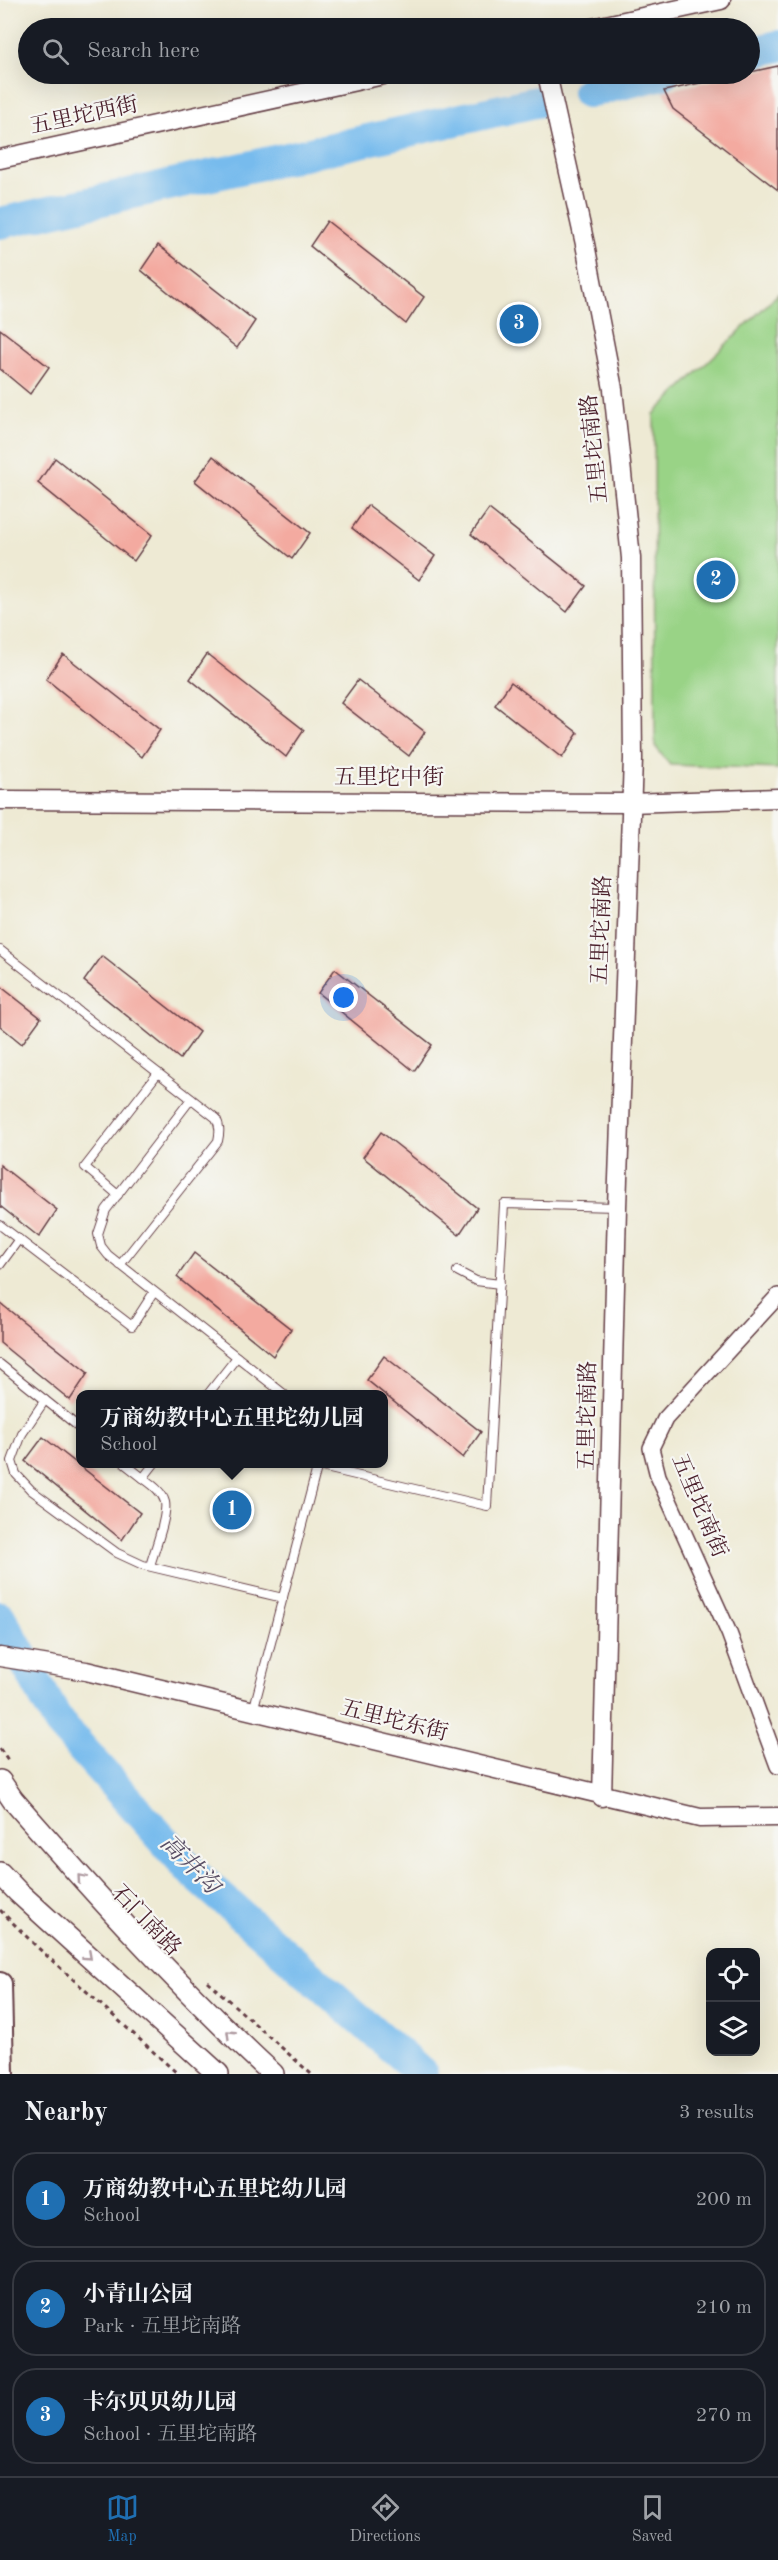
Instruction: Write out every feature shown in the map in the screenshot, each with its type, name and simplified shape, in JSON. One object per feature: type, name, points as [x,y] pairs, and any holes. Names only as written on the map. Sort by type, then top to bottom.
[{"type":"main road","name":"石门南路","points":[[6,1775],[13,1800],[118,1920],[266,2072]]},
{"type":"main road","points":[[0,1873],[218,2074]]},
{"type":"main road","points":[[0,1984],[2,2074]]},
{"type":"street","points":[[638,18],[721,0]]},
{"type":"street","name":"五里坨西街","points":[[0,159],[342,84]]},
{"type":"street","name":"五里坨南路","points":[[549,84],[585,244],[613,389],[631,558],[633,759],[617,1207],[602,1797]]},
{"type":"street","name":"五里坨中街","points":[[0,800],[630,802],[778,798]]},
{"type":"street","name":"五里坨南街","points":[[778,1296],[665,1419],[651,1448],[658,1476],[729,1633],[778,1766]]},
{"type":"street","name":"五里坨东街","points":[[0,1657],[86,1671],[602,1797],[700,1818],[778,1817]]},
{"type":"lane","points":[[0,950],[216,1118],[220,1133],[218,1141],[120,1265]]},
{"type":"lane","points":[[118,1195],[85,1167],[158,1073]]},
{"type":"lane","points":[[191,1099],[106,1210],[98,1234],[101,1245],[108,1256],[278,1390]]},
{"type":"lane","points":[[329,1468],[487,1506],[504,1204],[617,1207]]},
{"type":"lane","points":[[0,1225],[132,1326],[154,1292]]},
{"type":"lane","points":[[0,1265],[19,1239]]},
{"type":"lane","points":[[457,1271],[476,1281],[500,1284]]},
{"type":"lane","points":[[212,1390],[237,1357]]},
{"type":"lane","points":[[0,1364],[76,1424]]},
{"type":"lane","points":[[45,1400],[29,1421],[15,1448],[12,1461],[16,1474],[31,1490],[117,1552],[150,1566],[283,1598]]},
{"type":"lane","points":[[130,1468],[158,1490],[165,1501],[165,1511],[150,1566]]},
{"type":"lane","points":[[143,1478],[151,1468]]},
{"type":"lane","points":[[253,1711],[316,1468]]},
{"type":"path","points":[[0,1749],[6,1775]]},
{"type":"path","points":[[0,1910],[35,1945],[178,2074]]},
{"type":"path","points":[[205,1979],[311,2074]]},
{"type":"green space","points":[[778,294],[778,769],[670,765],[655,746],[654,414]]},
{"type":"building","points":[[778,66],[778,190],[673,109],[664,91],[696,84],[760,84],[760,70]]},
{"type":"building","points":[[327,221],[424,297],[406,324],[310,246]]},
{"type":"building","points":[[158,245],[255,321],[237,348],[141,270]]},
{"type":"building","points":[[0,329],[49,367],[30,394],[0,369]]},
{"type":"building","points":[[213,456],[310,533],[292,559],[195,481]]},
{"type":"building","points":[[55,458],[152,535],[134,561],[38,483]]},
{"type":"building","points":[[368,505],[435,556],[419,580],[352,528]]},
{"type":"building","points":[[489,509],[586,586],[567,612],[471,534]]},
{"type":"building","points":[[63,654],[160,730],[142,757],[46,679]]},
{"type":"building","points":[[207,654],[304,730],[286,757],[190,679]]},
{"type":"building","points":[[358,680],[425,732],[409,756],[341,703]]},
{"type":"building","points":[[511,682],[578,733],[562,758],[495,705]]},
{"type":"building","points":[[102,956],[199,1032],[180,1059],[84,981]]},
{"type":"building","points":[[335,969],[432,1045],[414,1071],[318,993]]},
{"type":"building","points":[[0,986],[41,1018],[22,1044],[0,1026]]},
{"type":"building","points":[[381,1132],[477,1208],[459,1235],[363,1157]]},
{"type":"building","points":[[0,1165],[57,1210],[39,1237],[0,1206]]},
{"type":"building","points":[[194,1253],[291,1329],[273,1356],[177,1277]]},
{"type":"building","points":[[0,1303],[88,1373],[70,1400],[0,1343]]},
{"type":"building","points":[[384,1356],[481,1432],[463,1458],[388,1397],[388,1390],[379,1390],[367,1380]]},
{"type":"building","points":[[43,1437],[76,1463],[76,1468],[83,1468],[140,1513],[122,1540],[25,1461]]},
{"type":"waterway","points":[[760,50],[778,46]]},
{"type":"waterway","points":[[588,92],[621,84]]},
{"type":"waterway","points":[[0,223],[536,102]]},
{"type":"waterway","name":"高井沟","points":[[0,1617],[59,1723],[193,1873],[422,2074]]},
{"type":"place","name":"卡尔贝贝幼儿园","points":[[519,324]]},
{"type":"place","name":"小青山公园","points":[[716,580]]},
{"type":"place","name":"万商幼教中心五里坨幼儿园","points":[[232,1510]]}]
